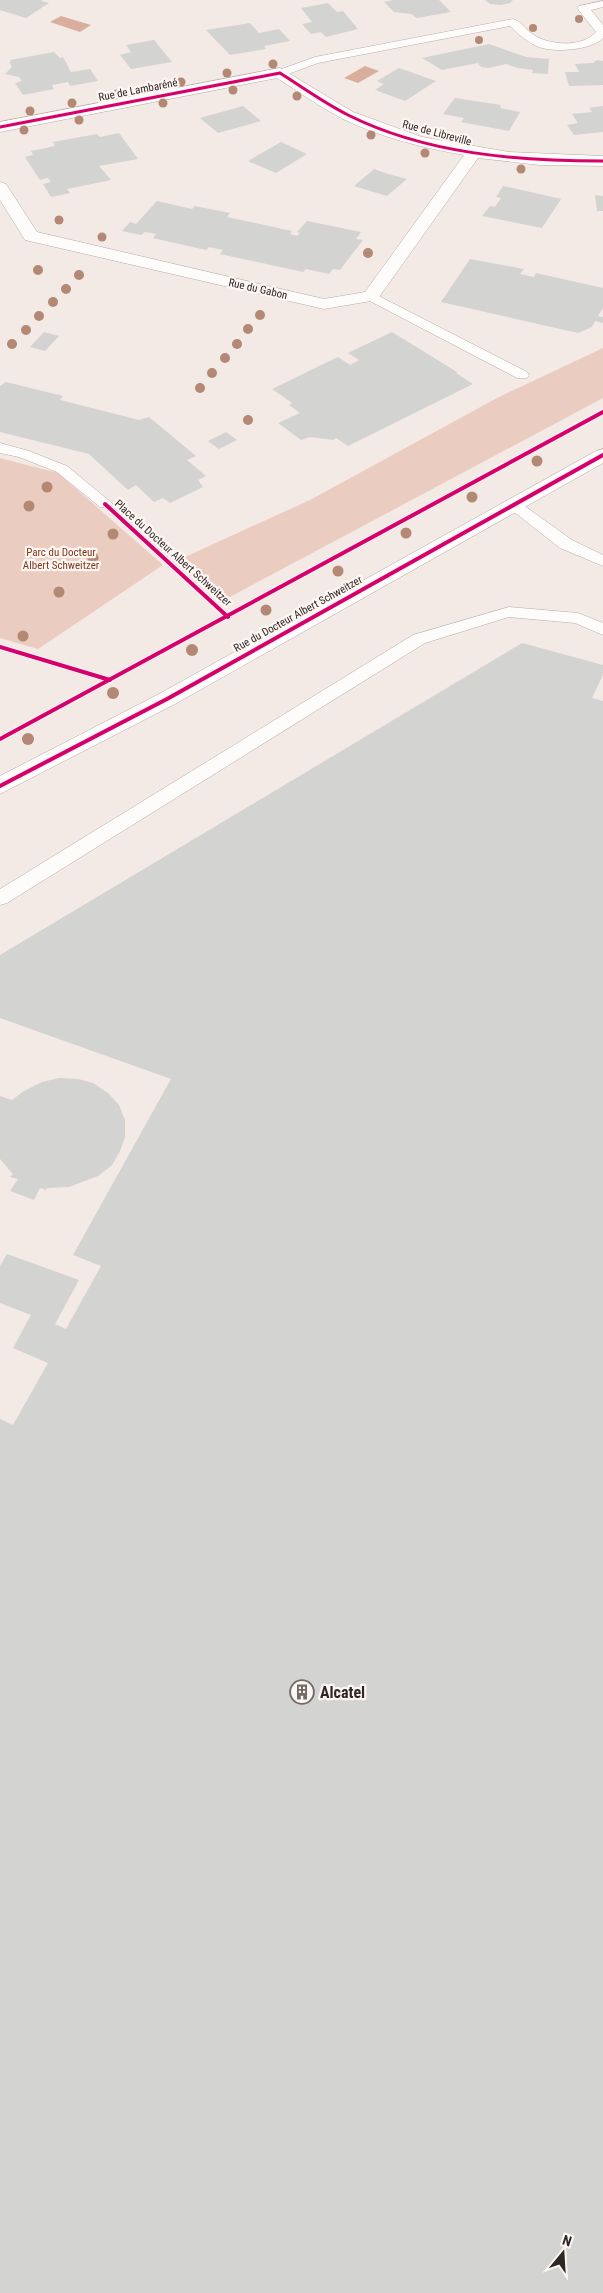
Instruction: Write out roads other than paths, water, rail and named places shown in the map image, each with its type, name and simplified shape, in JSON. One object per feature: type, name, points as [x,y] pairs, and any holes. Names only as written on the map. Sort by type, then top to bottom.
[{"type":"street","name":"Rue de Lambaréné","points":[[0,127],[280,73]]},
{"type":"street","name":"Rue de Libreville","points":[[280,73],[357,120],[425,142],[473,154],[520,159],[603,161]]},
{"type":"street","points":[[372,296],[473,154]]},
{"type":"street","name":"Rue du Gabon","points":[[0,187],[31,236],[324,304],[372,296]]},
{"type":"street","name":"Rue du Docteur Albert Schweitzer","points":[[0,786],[167,700],[603,455]]},
{"type":"lane","name":"Rue de Lambaréné","points":[[280,73],[315,60],[513,22],[527,36],[544,45],[569,46],[593,42],[602,32],[583,8],[603,4]]},
{"type":"lane","points":[[372,296],[522,374]]},
{"type":"lane","name":"Place du Docteur Albert Schweitzer","points":[[0,448],[24,454],[62,469],[105,504]]},
{"type":"lane","points":[[514,504],[566,544],[603,561]]},
{"type":"lane","points":[[0,898],[418,639],[509,612],[578,618],[603,628]]},
{"type":"place","name":"Alcatel","points":[[302,1692]]},
{"type":"park label","name":"Parc du Docteur Albert Schweitzer","points":[[61,558]]}]
